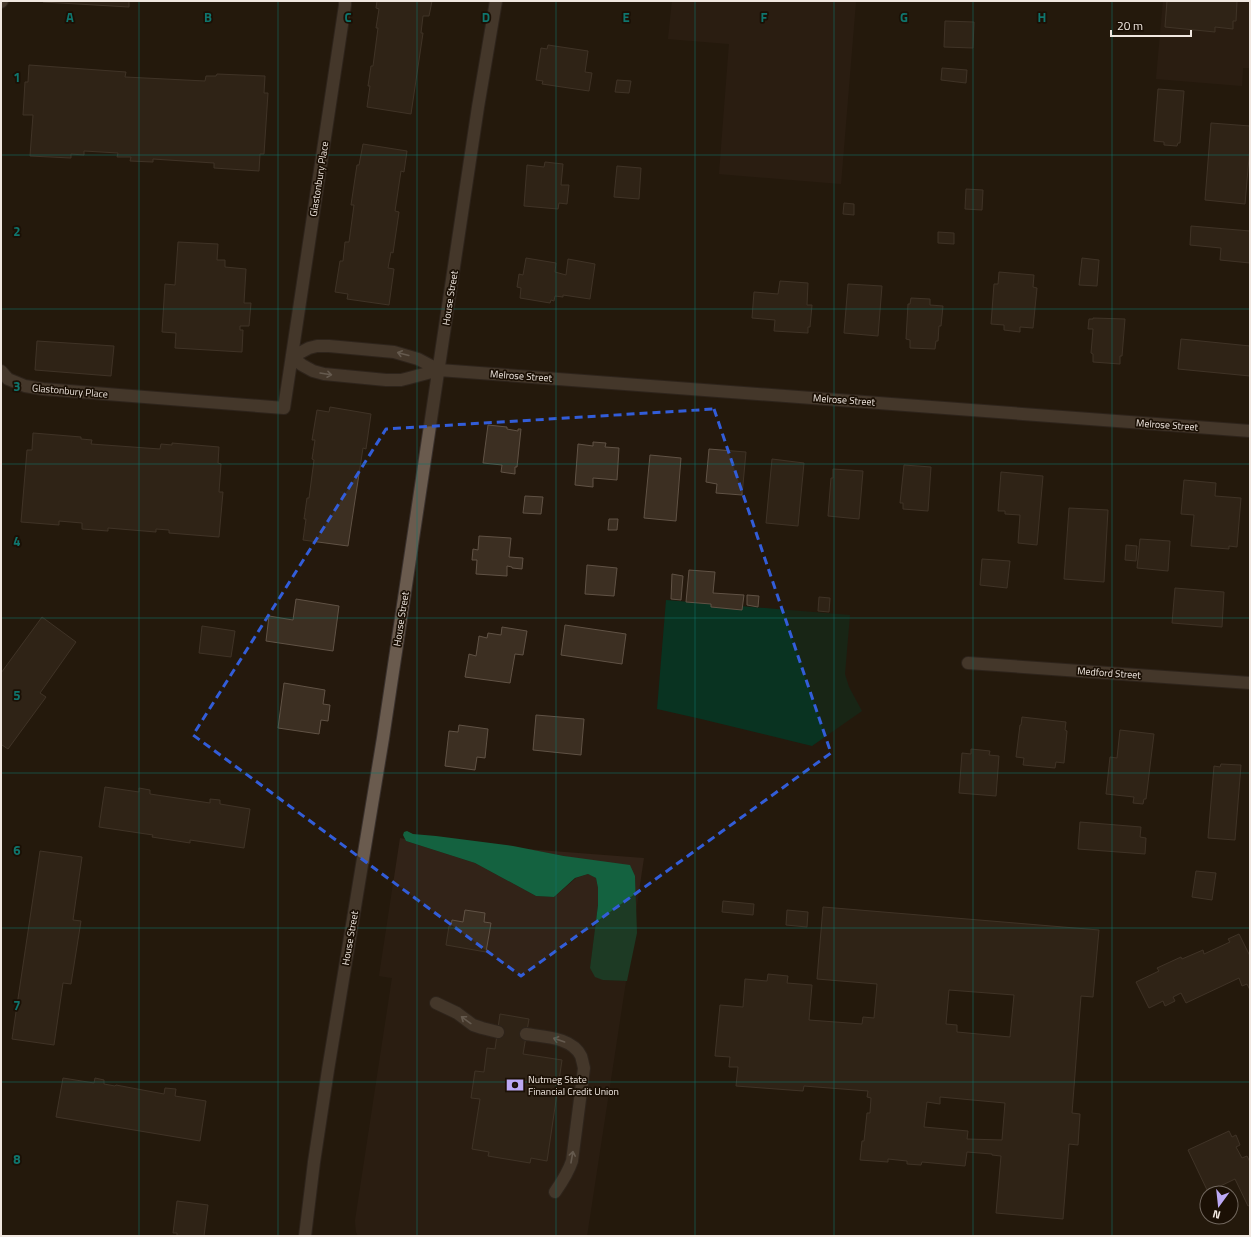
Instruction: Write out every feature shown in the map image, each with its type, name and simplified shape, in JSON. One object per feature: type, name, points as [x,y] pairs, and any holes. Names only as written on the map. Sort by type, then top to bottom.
[{"type":"street","name":"Glastonbury Place","points":[[1,371],[8,379],[25,386],[43,389],[284,408],[346,5],[345,1]]},
{"type":"street","name":"House Street","points":[[305,1236],[314,1162],[328,1070],[383,738],[478,107],[496,1]]},
{"type":"street","points":[[317,346],[336,346],[394,352],[418,359],[438,370],[401,380],[386,380],[324,374],[313,371],[292,357],[308,348],[317,346]]},
{"type":"street","name":"Melrose Street","points":[[438,370],[1250,431]]},
{"type":"street","name":"Medford Street","points":[[968,663],[1250,683]]},
{"type":"street","points":[[436,1003],[457,1013],[473,1025],[498,1032]]},
{"type":"street","points":[[526,1034],[556,1038],[571,1045],[581,1055],[584,1068],[572,1161],[570,1169],[555,1192]]},
{"type":"highlighted area","points":[[714,409],[831,753],[521,976],[193,735],[386,429]]},
{"type":"shaded area","points":[[672,1],[856,1],[841,184],[719,174],[729,44],[668,39]]},
{"type":"shaded area","points":[[1163,1],[1250,1],[1250,68],[1243,68],[1242,86],[1156,79]]},
{"type":"shaded area","points":[[400,838],[475,863],[536,896],[554,897],[576,878],[588,874],[596,878],[598,888],[598,905],[590,968],[603,980],[626,981],[587,1236],[358,1236],[356,1232],[355,1221],[392,978],[379,976]]},
{"type":"shaded area","points":[[526,849],[644,858],[636,912],[635,876],[564,856]]},
{"type":"green space","points":[[666,600],[850,615],[845,674],[849,687],[862,711],[812,746],[657,709]]},
{"type":"green space","points":[[407,831],[413,834],[513,846],[564,856],[630,865],[635,876],[637,933],[627,981],[603,980],[595,977],[590,968],[598,905],[598,888],[596,878],[588,874],[575,878],[554,897],[536,896],[475,863],[406,841],[403,835],[404,832]]},
{"type":"building","points":[[129,1],[129,7],[43,2]]},
{"type":"building","points":[[377,1],[432,1],[429,16],[423,16],[421,33],[423,33],[411,114],[367,107],[370,86],[368,86],[371,66],[373,66],[378,28],[376,28],[379,9],[376,8]]},
{"type":"building","points":[[1167,1],[1237,1],[1236,21],[1233,21],[1233,29],[1215,27],[1215,32],[1165,27]]},
{"type":"building","points":[[945,21],[974,22],[973,48],[944,47]]},
{"type":"building","points":[[548,45],[588,51],[585,72],[592,73],[589,91],[542,84],[543,81],[536,80],[541,48],[547,49]]},
{"type":"building","points":[[29,65],[126,72],[125,77],[205,81],[206,76],[216,76],[217,74],[265,76],[264,93],[268,93],[264,154],[260,154],[259,171],[214,168],[214,163],[153,159],[153,162],[130,161],[131,157],[117,157],[118,153],[84,151],[84,155],[71,154],[71,158],[30,156],[33,115],[23,115],[25,82],[28,82]]},
{"type":"building","points":[[942,68],[967,70],[966,83],[941,80]]},
{"type":"building","points":[[617,80],[631,81],[629,93],[615,92]]},
{"type":"building","points":[[1158,89],[1184,91],[1180,143],[1178,143],[1177,146],[1164,145],[1164,142],[1154,141]]},
{"type":"building","points":[[1211,123],[1250,126],[1250,146],[1245,204],[1205,200]]},
{"type":"building","points":[[363,144],[407,151],[404,172],[401,171],[395,211],[399,212],[393,253],[391,252],[388,268],[394,269],[389,305],[347,299],[348,294],[335,292],[340,261],[343,261],[345,242],[349,242],[354,205],[351,205],[357,165],[359,165]]},
{"type":"building","points":[[545,162],[563,164],[561,185],[569,185],[567,204],[559,203],[558,209],[524,206],[527,165],[544,167]]},
{"type":"building","points":[[617,166],[641,168],[639,199],[614,197]]},
{"type":"building","points":[[966,189],[983,190],[982,210],[965,209]]},
{"type":"building","points":[[844,203],[854,204],[854,215],[843,214]]},
{"type":"building","points":[[1191,226],[1250,231],[1250,263],[1220,260],[1221,248],[1190,245]]},
{"type":"building","points":[[938,232],[954,233],[954,244],[938,243]]},
{"type":"building","points":[[178,242],[218,244],[217,260],[225,260],[225,267],[246,269],[244,303],[251,303],[249,326],[240,326],[240,330],[243,330],[242,352],[175,348],[176,333],[162,332],[165,284],[175,285]]},
{"type":"building","points":[[526,258],[556,263],[555,272],[566,275],[568,259],[595,264],[590,299],[563,295],[563,297],[555,296],[554,301],[551,300],[550,303],[520,298],[521,288],[517,287],[519,274],[523,275]]},
{"type":"building","points":[[1082,258],[1099,260],[1097,286],[1079,285]]},
{"type":"building","points":[[999,272],[1034,275],[1033,287],[1037,288],[1033,328],[1020,327],[1020,332],[1004,330],[1004,325],[991,324],[994,284],[998,284]]},
{"type":"building","points":[[780,281],[808,283],[807,305],[812,305],[808,333],[774,331],[775,320],[752,318],[754,292],[778,294]]},
{"type":"building","points":[[848,284],[882,286],[878,336],[844,333]]},
{"type":"building","points":[[911,298],[930,299],[930,305],[943,306],[941,326],[939,326],[938,341],[936,341],[935,349],[910,348],[910,340],[906,339],[908,304],[910,304]]},
{"type":"building","points":[[1089,319],[1125,319],[1120,364],[1093,362],[1093,354],[1091,353],[1093,329],[1088,329]]},
{"type":"building","points":[[1181,339],[1250,346],[1250,376],[1178,369]]},
{"type":"building","points":[[37,341],[114,346],[111,376],[35,370]]},
{"type":"building","points":[[330,407],[371,414],[366,449],[363,448],[348,546],[303,540],[306,519],[304,519],[307,498],[309,498],[314,460],[312,459],[315,440],[312,440],[317,410],[329,412]]},
{"type":"building","points":[[488,425],[507,427],[507,429],[518,431],[518,429],[521,429],[515,474],[501,472],[502,465],[483,463]]},
{"type":"building","points":[[33,433],[81,437],[81,439],[92,440],[91,444],[160,449],[161,444],[172,445],[172,443],[219,447],[218,463],[221,464],[219,492],[223,492],[219,537],[169,533],[169,530],[156,529],[156,532],[108,528],[108,531],[82,529],[82,523],[59,521],[59,525],[21,522],[27,450],[32,450]]},
{"type":"building","points":[[593,442],[606,443],[605,447],[619,448],[617,480],[593,478],[593,487],[575,485],[578,444],[593,446]]},
{"type":"building","points":[[709,449],[746,452],[742,495],[716,493],[717,484],[706,482]]},
{"type":"building","points":[[650,455],[681,458],[676,521],[644,518]]},
{"type":"building","points":[[772,459],[804,463],[798,526],[766,523]]},
{"type":"building","points":[[904,465],[931,467],[928,511],[903,509],[903,503],[900,503]]},
{"type":"building","points":[[833,469],[863,471],[859,519],[828,516]]},
{"type":"building","points":[[1001,472],[1043,476],[1037,545],[1018,543],[1020,515],[1005,514],[1005,511],[998,511]]},
{"type":"building","points":[[1184,480],[1216,483],[1215,496],[1241,498],[1237,547],[1229,546],[1229,549],[1191,546],[1194,515],[1181,514]]},
{"type":"building","points":[[525,496],[543,497],[541,514],[523,513]]},
{"type":"building","points":[[1069,508],[1108,510],[1104,582],[1064,579]]},
{"type":"building","points":[[609,519],[618,519],[617,530],[608,530]]},
{"type":"building","points":[[479,536],[511,538],[509,557],[523,558],[522,569],[507,566],[507,576],[476,574],[477,560],[472,560],[473,549],[478,550]]},
{"type":"building","points":[[1140,539],[1170,541],[1168,571],[1137,568]]},
{"type":"building","points":[[1126,545],[1137,546],[1136,561],[1125,560]]},
{"type":"building","points":[[982,559],[1010,561],[1007,588],[980,585]]},
{"type":"building","points":[[587,565],[617,568],[614,596],[585,594]]},
{"type":"building","points":[[689,570],[715,572],[713,593],[744,595],[742,610],[711,607],[711,604],[686,602]]},
{"type":"building","points":[[672,574],[683,576],[681,600],[671,599]]},
{"type":"building","points":[[1175,588],[1224,592],[1222,627],[1172,623]]},
{"type":"building","points":[[747,595],[759,596],[758,607],[747,605]]},
{"type":"building","points":[[819,597],[830,598],[829,612],[818,611]]},
{"type":"building","points":[[296,599],[339,606],[333,651],[266,641],[269,616],[293,620]]},
{"type":"building","points":[[42,617],[76,642],[40,693],[46,697],[8,749],[1,745],[1,673]]},
{"type":"building","points":[[565,625],[626,634],[622,664],[561,655]]},
{"type":"building","points":[[202,626],[235,631],[231,657],[199,653]]},
{"type":"building","points":[[502,627],[527,631],[523,655],[515,654],[510,683],[465,677],[469,654],[476,656],[479,636],[487,638],[488,633],[501,635]]},
{"type":"building","points":[[284,683],[325,690],[323,704],[330,705],[328,721],[321,720],[319,734],[278,728]]},
{"type":"building","points":[[536,715],[584,719],[581,755],[533,750]]},
{"type":"building","points":[[1022,717],[1066,722],[1065,730],[1067,731],[1064,763],[1056,762],[1055,768],[1023,765],[1024,758],[1016,757]]},
{"type":"building","points":[[459,725],[488,729],[485,758],[477,757],[475,770],[445,766],[449,731],[458,732]]},
{"type":"building","points":[[1120,730],[1154,734],[1146,799],[1144,799],[1143,804],[1133,803],[1134,797],[1106,794],[1110,757],[1117,758]]},
{"type":"building","points":[[971,749],[990,751],[989,755],[999,756],[996,796],[959,793],[962,753],[971,754]]},
{"type":"building","points":[[1221,764],[1241,765],[1235,840],[1208,838],[1214,766],[1220,767]]},
{"type":"building","points":[[105,787],[139,792],[139,788],[150,790],[150,794],[210,803],[210,799],[220,800],[220,804],[250,809],[244,848],[190,840],[190,843],[152,837],[153,835],[99,827]]},
{"type":"building","points":[[1080,822],[1141,827],[1140,837],[1146,838],[1145,854],[1078,849]]},
{"type":"building","points":[[40,851],[82,857],[73,920],[81,921],[71,984],[63,983],[54,1045],[12,1039]]},
{"type":"building","points":[[1196,871],[1216,873],[1212,900],[1192,897]]},
{"type":"building","points":[[723,901],[754,904],[753,915],[722,912]]},
{"type":"building","points":[[823,907],[1099,930],[1093,997],[1081,996],[1072,1113],[1080,1114],[1078,1145],[1069,1144],[1063,1219],[996,1213],[1001,1156],[967,1152],[965,1166],[922,1162],[921,1165],[907,1164],[907,1161],[888,1159],[888,1162],[860,1160],[867,1113],[870,1113],[871,1098],[867,1097],[868,1091],[804,1086],[803,1091],[736,1086],[738,1067],[729,1067],[730,1057],[715,1056],[720,1005],[743,1007],[745,979],[767,981],[768,974],[788,976],[787,983],[812,985],[809,1020],[862,1024],[863,1017],[874,1018],[877,984],[817,979]],"holes":[[[949,990],[1014,995],[1010,1037],[957,1032],[957,1025],[946,1024]],[[940,1097],[1005,1103],[1002,1140],[967,1139],[968,1131],[924,1127],[927,1102],[940,1104]]]},
{"type":"building","points":[[465,910],[485,913],[484,922],[491,923],[486,952],[446,945],[449,926],[451,926],[452,920],[463,922]]},
{"type":"building","points":[[787,910],[808,912],[807,927],[786,925]]},
{"type":"building","points":[[1239,934],[1250,956],[1250,990],[1247,984],[1242,986],[1239,978],[1186,1003],[1181,993],[1173,997],[1175,1001],[1165,1006],[1163,1001],[1149,1008],[1136,982],[1159,971],[1157,968],[1181,957],[1182,959],[1203,950],[1204,954],[1230,942],[1228,939]]},
{"type":"building","name":"Nutmeg State Financial Credit Union","points":[[500,1014],[529,1019],[523,1054],[562,1060],[547,1161],[531,1158],[530,1163],[488,1156],[489,1152],[472,1149],[480,1099],[471,1098],[475,1071],[484,1072],[487,1048],[495,1049]]},
{"type":"building","points":[[63,1078],[94,1083],[95,1078],[104,1080],[104,1084],[164,1094],[165,1088],[176,1089],[175,1096],[206,1101],[200,1141],[56,1117]]},
{"type":"building","points":[[1229,1131],[1232,1137],[1236,1135],[1240,1145],[1236,1147],[1242,1158],[1247,1156],[1250,1162],[1250,1205],[1248,1206],[1235,1179],[1223,1185],[1205,1185],[1188,1150]]},
{"type":"building","points":[[177,1201],[208,1205],[204,1236],[177,1236],[177,1233],[173,1233]]},
{"type":"place","name":"Nutmeg State Financial Credit Union","points":[[515,1085]]}]
